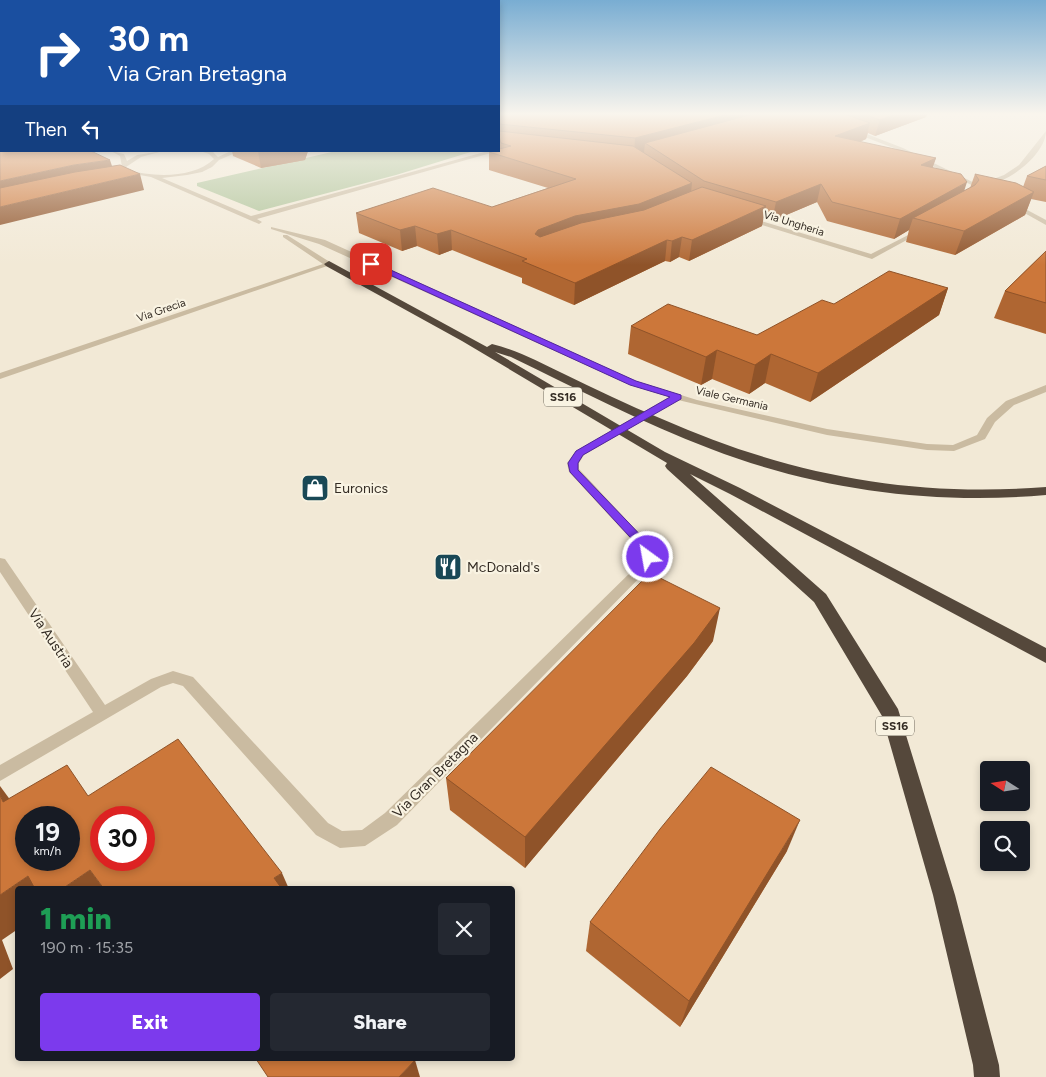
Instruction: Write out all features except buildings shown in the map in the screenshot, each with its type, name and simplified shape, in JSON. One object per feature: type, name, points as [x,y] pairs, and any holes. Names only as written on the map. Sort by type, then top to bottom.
[{"type":"highway","name":"SS16","points":[[329,264],[466,339],[660,455],[744,495],[978,618],[1046,656]]},
{"type":"highway","name":"SS16","points":[[466,339],[515,355],[687,434],[747,457],[812,475],[868,486],[944,493],[1021,494],[1046,491]]},
{"type":"highway","name":"SS16","points":[[660,455],[820,598],[891,714],[944,895],[986,1065],[987,1077]]},
{"type":"street","points":[[116,170],[124,164]]},
{"type":"street","points":[[124,164],[126,171],[145,176]]},
{"type":"street","points":[[126,177],[195,171],[210,164]]},
{"type":"street","points":[[252,218],[447,164]]},
{"type":"street","points":[[934,164],[997,195]]},
{"type":"street","points":[[978,186],[1004,178],[1023,164]]},
{"type":"street","points":[[946,170],[954,183]]},
{"type":"street","points":[[189,190],[195,171]]},
{"type":"street","name":"Viale Germania","points":[[153,176],[273,228],[329,264]]},
{"type":"street","points":[[1005,200],[1046,223]]},
{"type":"street","name":"Via Ungheria","points":[[739,216],[872,257],[928,226]]},
{"type":"street","name":"Viale Germania","points":[[273,228],[322,242],[633,383],[678,397],[827,432],[954,448],[981,437],[991,420],[1010,403],[1046,388]]},
{"type":"street","name":"Via Grecia","points":[[0,376],[329,264]]},
{"type":"street","name":"Via Gran Bretagna","points":[[0,774],[156,683],[173,677],[188,681],[322,829],[340,840],[365,838],[391,819],[645,566],[648,557],[646,548],[573,470],[573,463],[580,453],[678,397]]},
{"type":"street","name":"Via Austria","points":[[0,562],[103,714]]},
{"type":"green space","points":[[278,164],[431,164],[259,211],[197,186],[197,183]]},
{"type":"place","name":"Euronics","points":[[315,488]]},
{"type":"place","name":"McDonald's","points":[[448,567]]},
{"type":"route","points":[[371,264],[633,383],[678,397],[580,453],[573,463],[573,470],[646,548],[648,557]]}]
